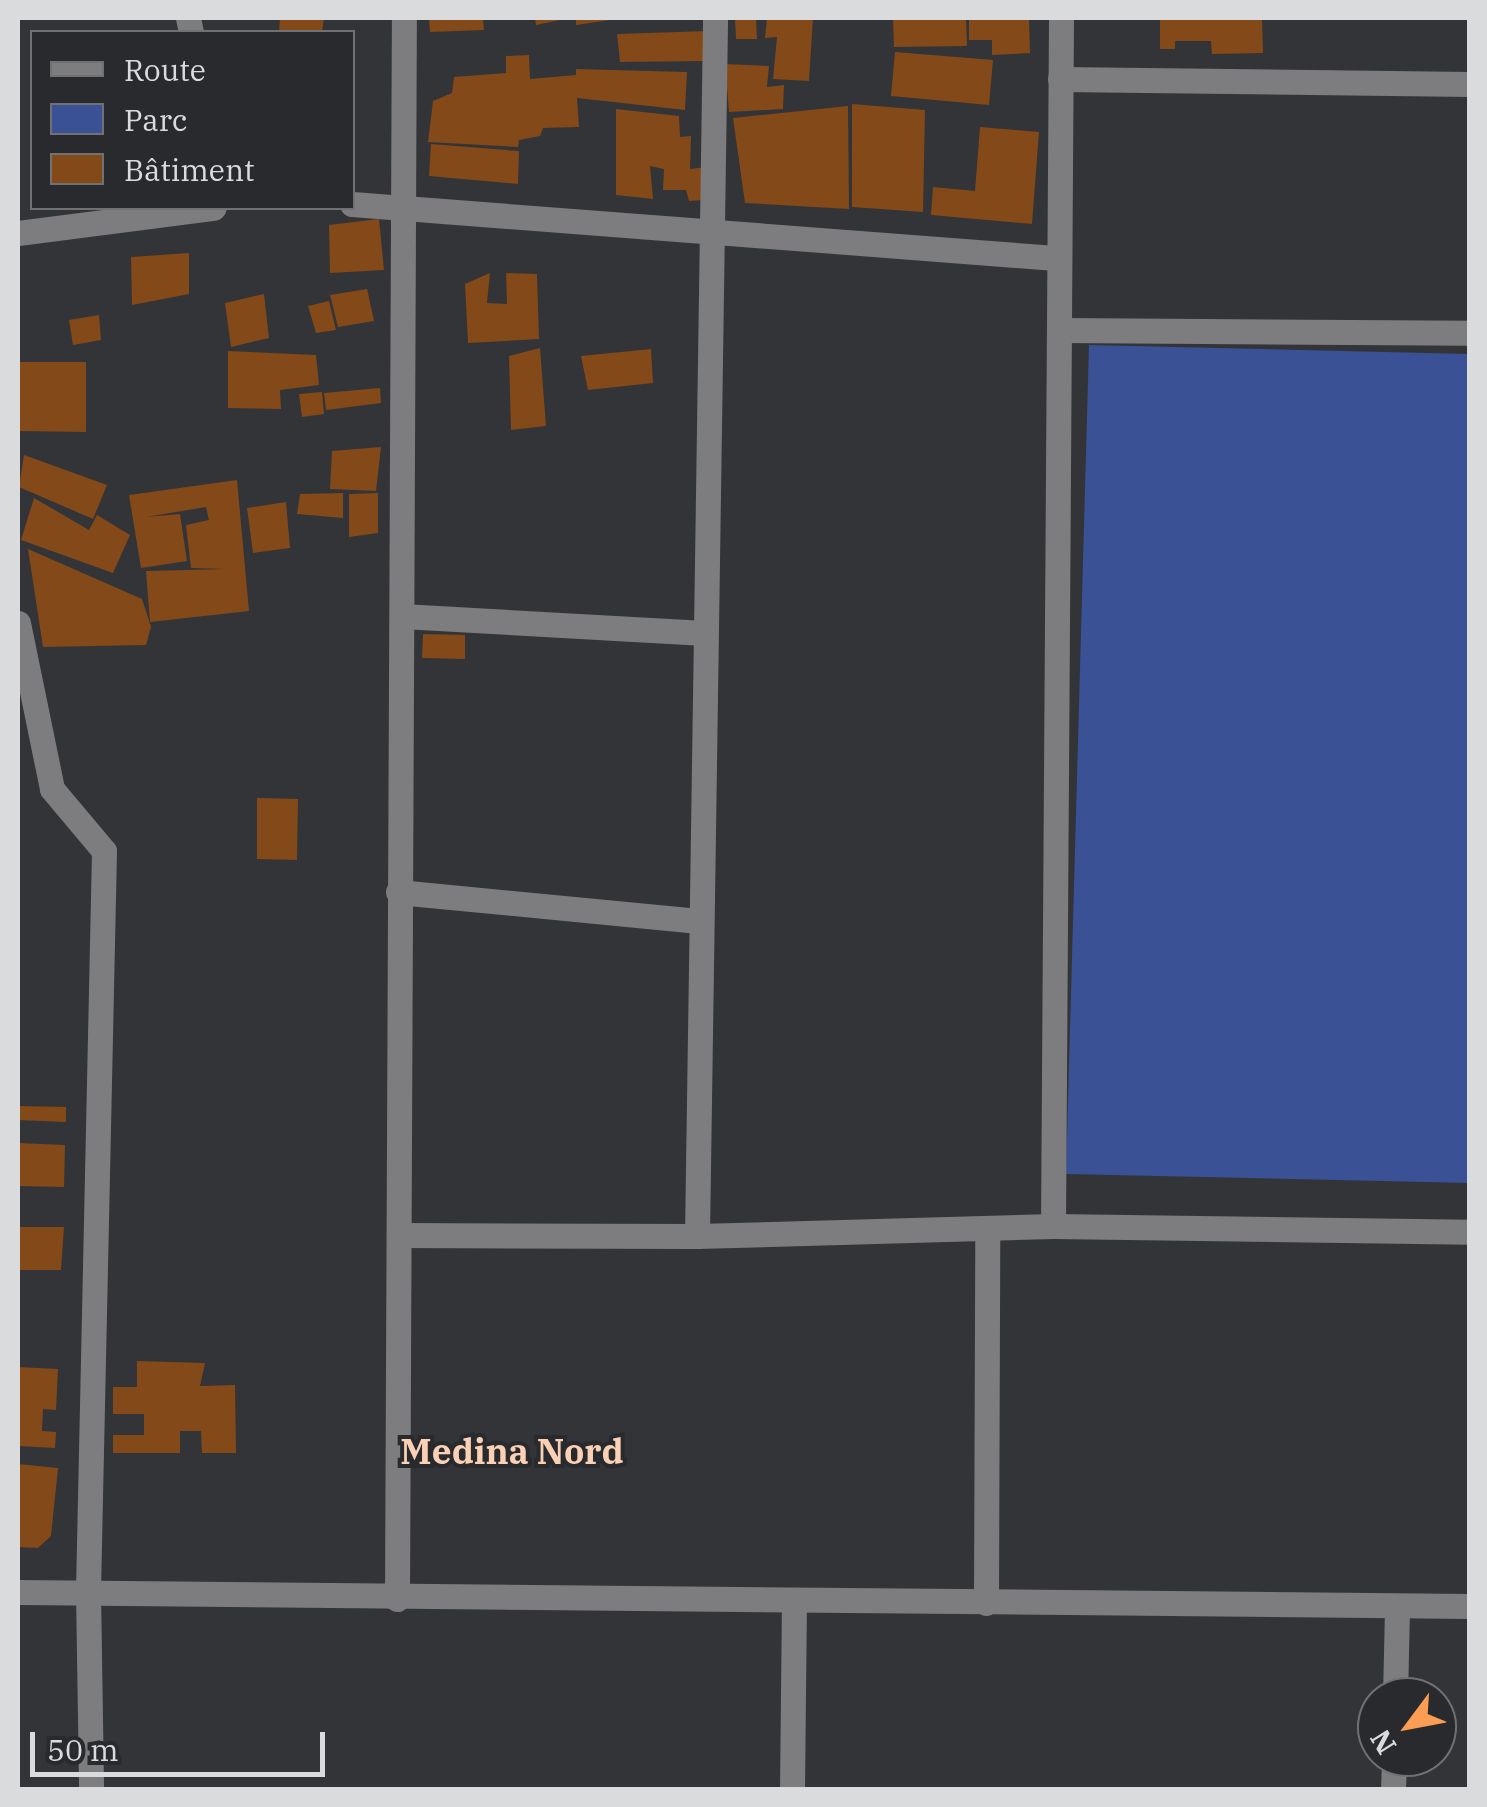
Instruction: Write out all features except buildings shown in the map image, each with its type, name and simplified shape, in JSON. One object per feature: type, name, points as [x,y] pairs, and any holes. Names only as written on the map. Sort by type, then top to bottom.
[{"type":"street","points":[[396,1599],[404,18]]},
{"type":"street","points":[[698,1236],[699,921],[716,228],[715,18]]},
{"type":"street","points":[[1052,1226],[1059,330],[1056,258],[1061,18]]},
{"type":"street","points":[[1060,79],[1470,84]]},
{"type":"street","points":[[355,204],[404,203],[1056,258]]},
{"type":"street","points":[[18,234],[198,210]]},
{"type":"street","points":[[1059,330],[1470,333]]},
{"type":"street","points":[[402,616],[705,634]]},
{"type":"street","points":[[18,622],[52,789],[104,851],[88,1591],[91,1790]]},
{"type":"street","points":[[398,892],[699,921]]},
{"type":"street","points":[[398,1235],[698,1236],[1052,1226],[1470,1232]]},
{"type":"street","points":[[986,1603],[987,1228]]},
{"type":"street","points":[[18,1592],[396,1599],[1470,1606]]},
{"type":"street","points":[[792,1790],[794,1602]]},
{"type":"street","points":[[1395,1677],[1397,1606]]},
{"type":"green space","points":[[1089,345],[1469,354],[1469,1183],[1066,1174]]},
{"type":"district","name":"Medina Nord","points":[[512,1451]]}]
